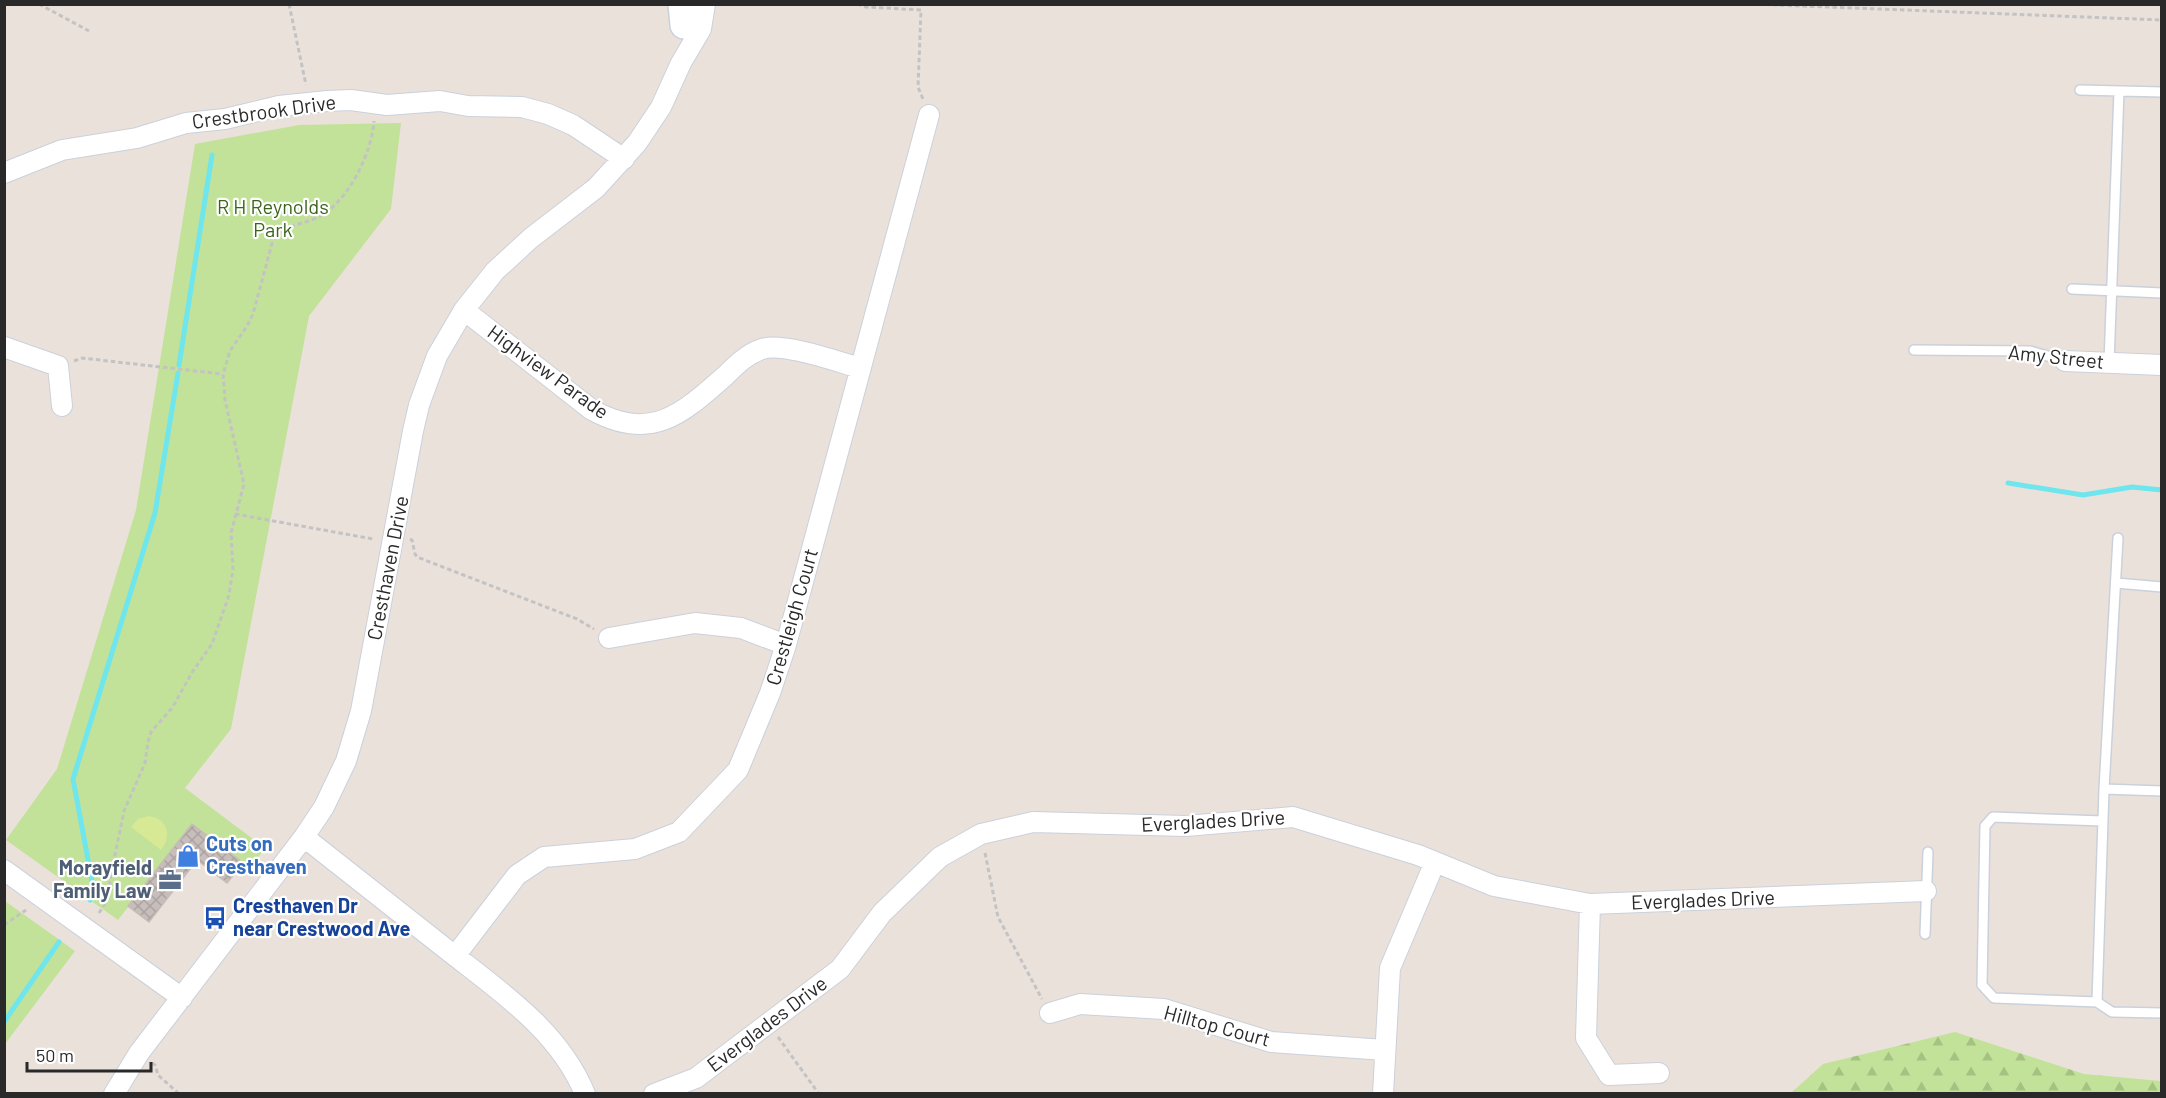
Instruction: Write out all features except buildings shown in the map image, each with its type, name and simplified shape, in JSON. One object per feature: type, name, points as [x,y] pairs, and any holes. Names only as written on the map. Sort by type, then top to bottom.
[{"type":"street","name":"Cresthaven Drive","points":[[114,1094],[139,1053],[304,837],[337,784],[355,737],[419,405],[437,356],[479,289],[513,254],[596,188],[624,159],[661,106],[681,63],[701,29],[705,4]]},
{"type":"street","name":"Cresthaven Drive","points":[[681,63],[686,11]]},
{"type":"street","name":"Crestbrook Drive","points":[[4,173],[62,150],[137,138],[186,123],[225,119],[279,106],[339,100],[387,105],[440,101],[468,106],[522,107],[548,114],[573,125],[624,159]]},
{"type":"street","name":"Crestleigh Court","points":[[455,956],[517,875],[544,857],[635,849],[679,832],[738,770],[770,693],[786,645],[929,115]]},
{"type":"street","name":"Highview Parade","points":[[464,310],[592,410],[611,420],[633,425],[656,423],[677,414],[746,357],[762,349],[774,347],[800,352],[860,368]]},
{"type":"street","points":[[4,347],[58,366],[62,406]]},
{"type":"street","name":"Amy Street","points":[[2065,361],[2162,365]]},
{"type":"street","points":[[609,638],[695,623],[741,628],[786,645]]},
{"type":"street","name":"Everglades Drive","points":[[654,1094],[696,1078],[840,969],[882,913],[940,857],[981,834],[1033,822],[1186,826],[1293,817],[1435,862],[1494,886],[1590,904],[1926,891]]},
{"type":"street","points":[[304,837],[508,998],[550,1037],[576,1072],[585,1094]]},
{"type":"street","points":[[1383,1094],[1390,968],[1435,862]]},
{"type":"street","points":[[4,870],[182,998]]},
{"type":"street","points":[[1590,904],[1586,1038],[1609,1075],[1659,1073]]},
{"type":"street","name":"Hilltop Court","points":[[1050,1014],[1080,1004],[1164,1009],[1271,1042],[1385,1050]]},
{"type":"lane","points":[[2080,90],[2162,92]]},
{"type":"lane","points":[[2109,363],[2119,91]]},
{"type":"lane","points":[[2072,289],[2162,293]]},
{"type":"lane","name":"Amy Street","points":[[1914,350],[2030,351],[2065,361]]},
{"type":"lane","points":[[2097,1002],[2104,789],[2118,538]]},
{"type":"lane","points":[[2116,583],[2162,587]]},
{"type":"lane","points":[[2104,789],[2162,791]]},
{"type":"lane","points":[[2103,820],[1993,817],[1985,826],[1982,985],[1994,998],[2097,1002],[2112,1012],[2162,1013]]},
{"type":"lane","points":[[1925,934],[1928,852]]},
{"type":"path","points":[[39,4],[89,31]]},
{"type":"path","points":[[289,4],[306,87],[316,86]]},
{"type":"path","points":[[857,4],[866,7],[921,10],[918,87],[929,115]]},
{"type":"path","points":[[1749,4],[2162,20]]},
{"type":"path","points":[[99,913],[109,897],[110,879],[122,821],[133,788],[145,763],[152,732],[172,708],[193,671],[212,644],[229,595],[233,569],[231,533],[244,484],[225,400],[223,374],[230,351],[253,314],[274,236],[293,224],[317,218],[336,205],[367,156],[374,133],[375,118]]},
{"type":"path","points":[[58,366],[82,358],[223,374]]},
{"type":"path","points":[[235,514],[373,540]]},
{"type":"path","points":[[408,539],[412,540],[417,558],[577,619],[609,638]]},
{"type":"path","points":[[981,834],[998,917],[1050,1014]]},
{"type":"path","points":[[4,925],[26,910]]},
{"type":"path","points":[[768,1023],[819,1094]]},
{"type":"path","points":[[152,1063],[158,1075],[179,1094]]},
{"type":"green space","name":"R H Reynolds Park","points":[[401,123],[391,209],[309,316],[231,729],[185,788],[265,848],[250,868],[192,824],[118,920],[6,840],[57,769],[136,510],[195,144],[299,125]]},
{"type":"green space","points":[[149,816],[164,824],[166,829],[166,839],[161,850],[131,827],[138,819]]},
{"type":"green space","points":[[5,901],[75,951],[5,1044]]},
{"type":"green space","points":[[1955,1032],[2084,1074],[2161,1081],[2161,1093],[1791,1093],[1823,1064]]},
{"type":"waterway","points":[[179,365],[212,155]]},
{"type":"waterway","points":[[90,900],[94,894],[73,779],[155,513],[178,373]]},
{"type":"waterway","points":[[2008,483],[2083,495],[2132,487],[2162,490]]},
{"type":"waterway","points":[[4,1022],[59,942]]},
{"type":"place","name":"Cuts on Cresthaven","points":[[188,856]]},
{"type":"place","name":"Morayfield Family Law","points":[[170,880]]},
{"type":"place","name":"Cresthaven Dr near Crestwood Ave","points":[[215,918]]}]
